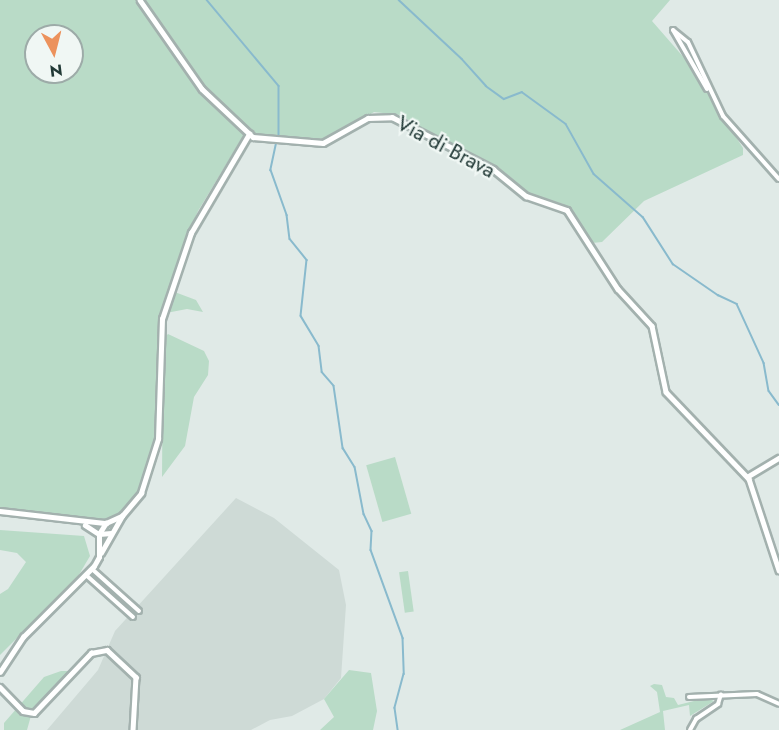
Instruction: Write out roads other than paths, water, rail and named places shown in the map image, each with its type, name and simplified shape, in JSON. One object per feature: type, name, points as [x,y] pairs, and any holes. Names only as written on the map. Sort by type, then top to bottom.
[{"type":"street","name":"Via di Brava","points":[[140,0],[202,89],[249,134],[277,141],[323,143],[368,118],[392,117],[493,169],[526,196],[567,210],[618,289],[652,326],[666,392],[747,477],[779,570]]},
{"type":"street","points":[[707,89],[688,42],[673,30],[674,37],[723,116],[779,179]]},
{"type":"street","points":[[0,672],[23,637],[92,569],[111,533],[146,484],[156,452],[160,332],[177,270],[199,216],[249,134]]},
{"type":"street","points":[[747,477],[779,458]]},
{"type":"street","points":[[0,511],[82,524],[106,524],[122,516]]},
{"type":"street","points":[[82,524],[99,534],[111,533]]},
{"type":"street","points":[[106,524],[111,533]]},
{"type":"street","points":[[99,557],[99,534],[106,524]]},
{"type":"street","points":[[92,569],[139,611]]},
{"type":"street","points":[[86,575],[134,617]]},
{"type":"street","points":[[0,687],[23,711],[32,713],[92,653],[107,650],[136,679],[133,730]]},
{"type":"street","points":[[690,730],[696,719],[718,704],[721,694]]},
{"type":"street","points":[[689,697],[759,694],[779,704]]},
{"type":"waterway","points":[[207,0],[279,86],[279,137]]},
{"type":"waterway","points":[[399,0],[462,59],[486,86],[504,99],[522,92],[566,124],[594,174],[643,217],[673,264],[718,295],[737,304],[764,363],[769,391],[779,405]]},
{"type":"waterway","points":[[277,141],[271,170],[287,215],[290,239],[307,260],[301,316],[319,346],[322,372],[334,386],[343,448],[355,467],[364,514],[372,531],[371,550],[403,638],[404,674],[395,708],[398,730]]}]
